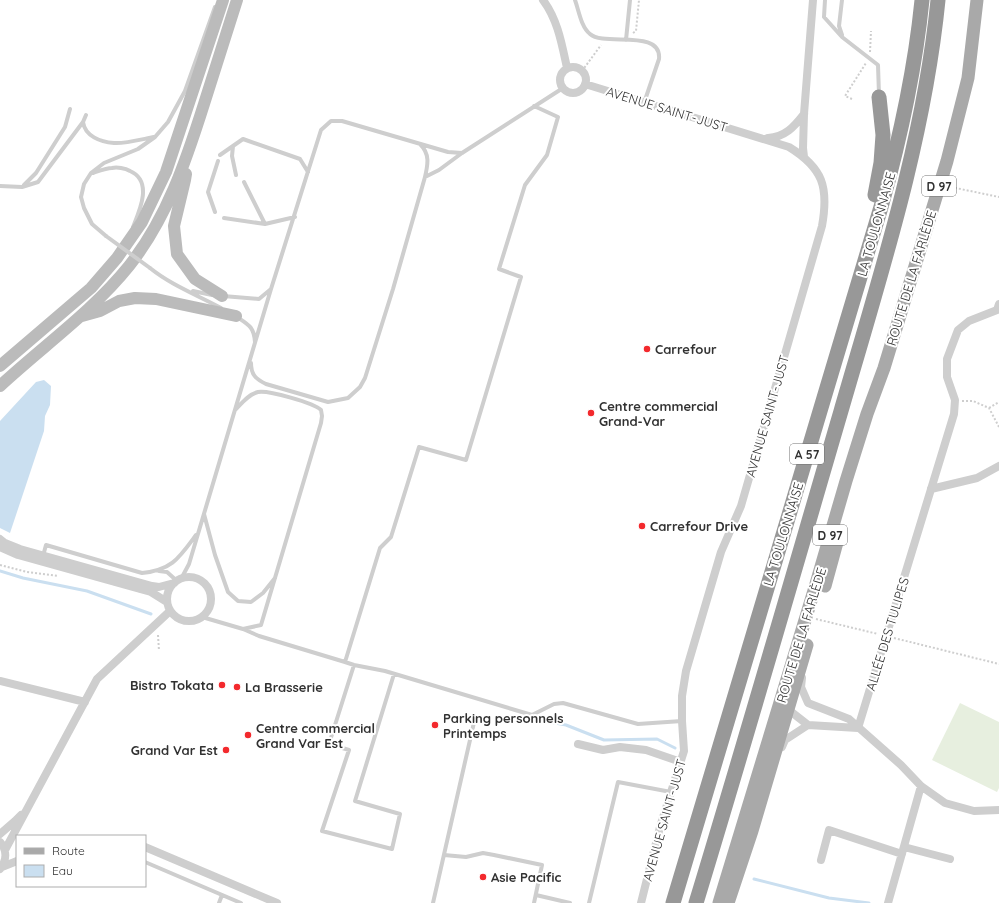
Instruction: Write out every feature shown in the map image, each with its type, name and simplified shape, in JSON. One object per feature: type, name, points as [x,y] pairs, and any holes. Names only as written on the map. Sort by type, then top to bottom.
[{"type":"highway","name":"LA TOULONNAISE","points":[[673,903],[834,362],[871,245],[892,167],[910,83],[919,32],[922,0]]},
{"type":"highway","name":"LA TOULONNAISE","points":[[696,903],[742,753],[891,237],[915,142],[935,32],[938,0]]},
{"type":"highway","points":[[834,362],[869,221],[881,163],[883,135],[879,97]]},
{"type":"main road","points":[[0,366],[91,288],[122,252],[142,222],[166,172],[223,0]]},
{"type":"main road","points":[[0,386],[105,292],[129,266],[144,246],[172,194],[186,160],[237,0]]},
{"type":"main road","name":"ROUTE DE LA FARLÈDE","points":[[720,903],[786,705],[804,656],[868,431],[884,368],[947,161],[968,78],[977,0]]},
{"type":"main road","points":[[186,160],[185,180],[174,226],[177,254],[195,279],[222,296]]},
{"type":"main road","points":[[78,317],[100,311],[119,301],[135,298],[156,299],[236,316]]},
{"type":"main road","name":"ROUTE DE LA FARLÈDE","points":[[728,903],[752,832],[848,474],[867,414],[884,368]]},
{"type":"street","points":[[543,0],[550,8],[560,34],[568,68]]},
{"type":"street","points":[[804,157],[804,114],[813,0]]},
{"type":"street","points":[[573,67],[582,72],[586,78],[585,84],[574,93],[566,91],[560,82],[560,77],[564,71],[573,67]]},
{"type":"street","name":"AVENUE SAINT-JUST","points":[[585,84],[789,147],[804,157],[815,169],[824,188],[825,208],[822,226],[741,506],[721,552],[688,664],[682,696],[684,751],[660,827],[641,903]]},
{"type":"street","points":[[765,139],[777,138],[784,134],[792,128],[804,114]]},
{"type":"street","points":[[955,400],[947,377],[947,359],[958,330],[969,321],[998,309]]},
{"type":"street","name":"ALLÉE DES TULIPES","points":[[858,728],[932,489],[954,414],[955,400]]},
{"type":"street","points":[[932,489],[977,478],[999,466]]},
{"type":"street","points":[[0,539],[5,543],[20,549],[152,586],[159,587],[188,577],[195,578],[206,586],[211,598],[207,612],[197,620],[185,621],[170,611],[167,602],[168,596],[170,589],[177,581]]},
{"type":"street","points":[[0,547],[18,555],[151,592],[167,602]]},
{"type":"street","points":[[19,833],[32,802],[97,679],[170,611]]},
{"type":"street","points":[[804,656],[801,687],[808,704]]},
{"type":"street","points":[[0,681],[85,702]]},
{"type":"street","points":[[786,705],[808,704],[849,719],[901,765],[921,786],[945,803],[974,811],[999,810]]},
{"type":"street","points":[[786,705],[808,725]]},
{"type":"street","points":[[767,778],[785,740],[808,725],[858,728]]},
{"type":"street","points":[[578,744],[603,750],[620,747],[646,750],[681,762]]},
{"type":"street","points":[[888,903],[921,786]]},
{"type":"street","points":[[0,834],[15,821],[32,802]]},
{"type":"street","points":[[821,860],[829,830],[903,851],[950,859]]},
{"type":"street","points":[[5,850],[16,837]]},
{"type":"street","points":[[0,842],[5,850],[6,856],[1,868]]},
{"type":"street","points":[[146,847],[277,903]]},
{"type":"street","points":[[1,868],[16,861]]},
{"type":"lane","points":[[219,0],[213,11],[185,90],[168,122],[155,137],[138,149],[104,163],[91,173],[84,184],[81,197],[84,208],[92,224],[106,236],[163,279],[236,316],[249,325],[254,333],[256,345]]},
{"type":"lane","points":[[575,0],[585,29],[595,38],[626,40],[651,44],[656,48],[659,53],[656,70],[644,103]]},
{"type":"lane","points":[[626,40],[630,0]]},
{"type":"lane","points":[[825,0],[824,17],[842,37],[878,65],[879,97]]},
{"type":"lane","points":[[842,0],[839,26],[842,37]]},
{"type":"lane","points":[[425,177],[439,170],[462,153],[563,88]]},
{"type":"lane","points":[[345,662],[380,548],[391,537],[419,447],[466,460],[521,277],[499,269],[525,185],[547,155],[558,117],[534,106]]},
{"type":"lane","points":[[22,187],[36,173],[65,127],[70,109]]},
{"type":"lane","points":[[0,186],[22,187],[38,182],[83,122],[86,115]]},
{"type":"lane","points":[[43,556],[46,545],[142,572],[167,572],[177,581],[189,564],[256,345],[271,289],[295,217],[321,130],[331,121],[342,121],[448,152],[462,153]]},
{"type":"lane","points":[[83,122],[88,133],[93,137],[114,143],[155,137]]},
{"type":"lane","points":[[220,155],[243,139],[300,159],[308,172]]},
{"type":"lane","points":[[252,356],[251,370],[257,379],[266,384],[328,402],[348,398],[360,387],[365,378],[425,177],[427,156],[425,149],[419,144]]},
{"type":"lane","points":[[233,146],[232,156],[236,175]]},
{"type":"lane","points":[[214,212],[208,192],[218,162]]},
{"type":"lane","points":[[91,173],[113,167],[126,169],[134,173],[141,181],[143,188],[141,207],[122,252]]},
{"type":"lane","points":[[244,182],[265,224]]},
{"type":"lane","points":[[224,218],[265,224],[295,217]]},
{"type":"lane","points":[[189,291],[222,296],[259,298],[271,289]]},
{"type":"lane","points":[[235,410],[248,397],[258,392],[269,392],[313,404],[321,410],[322,416],[261,625],[243,629]]},
{"type":"lane","points":[[204,513],[214,555],[228,592],[238,601],[251,602],[263,593],[276,575]]},
{"type":"lane","points":[[156,571],[170,565],[182,555],[198,532]]},
{"type":"lane","points":[[202,617],[354,665],[394,674],[532,715],[554,704],[563,703],[638,724],[682,721]]},
{"type":"lane","points":[[354,665],[329,744],[349,750],[322,831],[392,849],[400,814],[355,801],[394,674]]},
{"type":"lane","points":[[433,903],[475,718]]},
{"type":"lane","points":[[589,903],[618,782],[671,792]]},
{"type":"lane","points":[[444,855],[466,857],[483,853],[494,854],[542,866],[534,903]]},
{"type":"lane","points":[[146,862],[241,903]]},
{"type":"lane","points":[[219,903],[222,895]]},
{"type":"lane","points":[[536,895],[570,903]]},
{"type":"path","points":[[852,100],[845,96],[869,58],[870,31]]},
{"type":"path","points":[[940,184],[999,197]]},
{"type":"path","points":[[955,400],[973,401],[989,408],[999,427]]},
{"type":"path","points":[[989,408],[999,402]]},
{"type":"path","points":[[815,619],[999,664]]},
{"type":"path","points":[[157,624],[159,651]]},
{"type":"green space","points":[[960,703],[999,722],[999,788],[997,792],[932,760]]},
{"type":"water","points":[[44,380],[51,386],[50,405],[45,416],[44,431],[10,533],[0,528],[0,421],[36,382]]},
{"type":"waterway","points":[[0,571],[23,578],[87,591],[151,614]]},
{"type":"waterway","points":[[544,721],[566,725],[604,740],[657,739],[675,748]]},
{"type":"waterway","points":[[754,879],[829,898],[869,903]]},
{"type":"place","name":"Carrefour","points":[[647,349]]},
{"type":"place","name":"Centre commercial Grand-Var","points":[[591,413]]},
{"type":"place","name":"Carrefour Drive","points":[[642,526]]},
{"type":"place","name":"Bistro Tokata","points":[[222,685]]},
{"type":"place","name":"La Brasserie","points":[[237,687]]},
{"type":"place","name":"Parking personnels Printemps","points":[[435,725]]},
{"type":"place","name":"Centre commercial Grand Var Est","points":[[248,735]]},
{"type":"place","name":"Grand Var Est","points":[[226,750]]},
{"type":"place","name":"Asie Pacific","points":[[483,877]]}]
